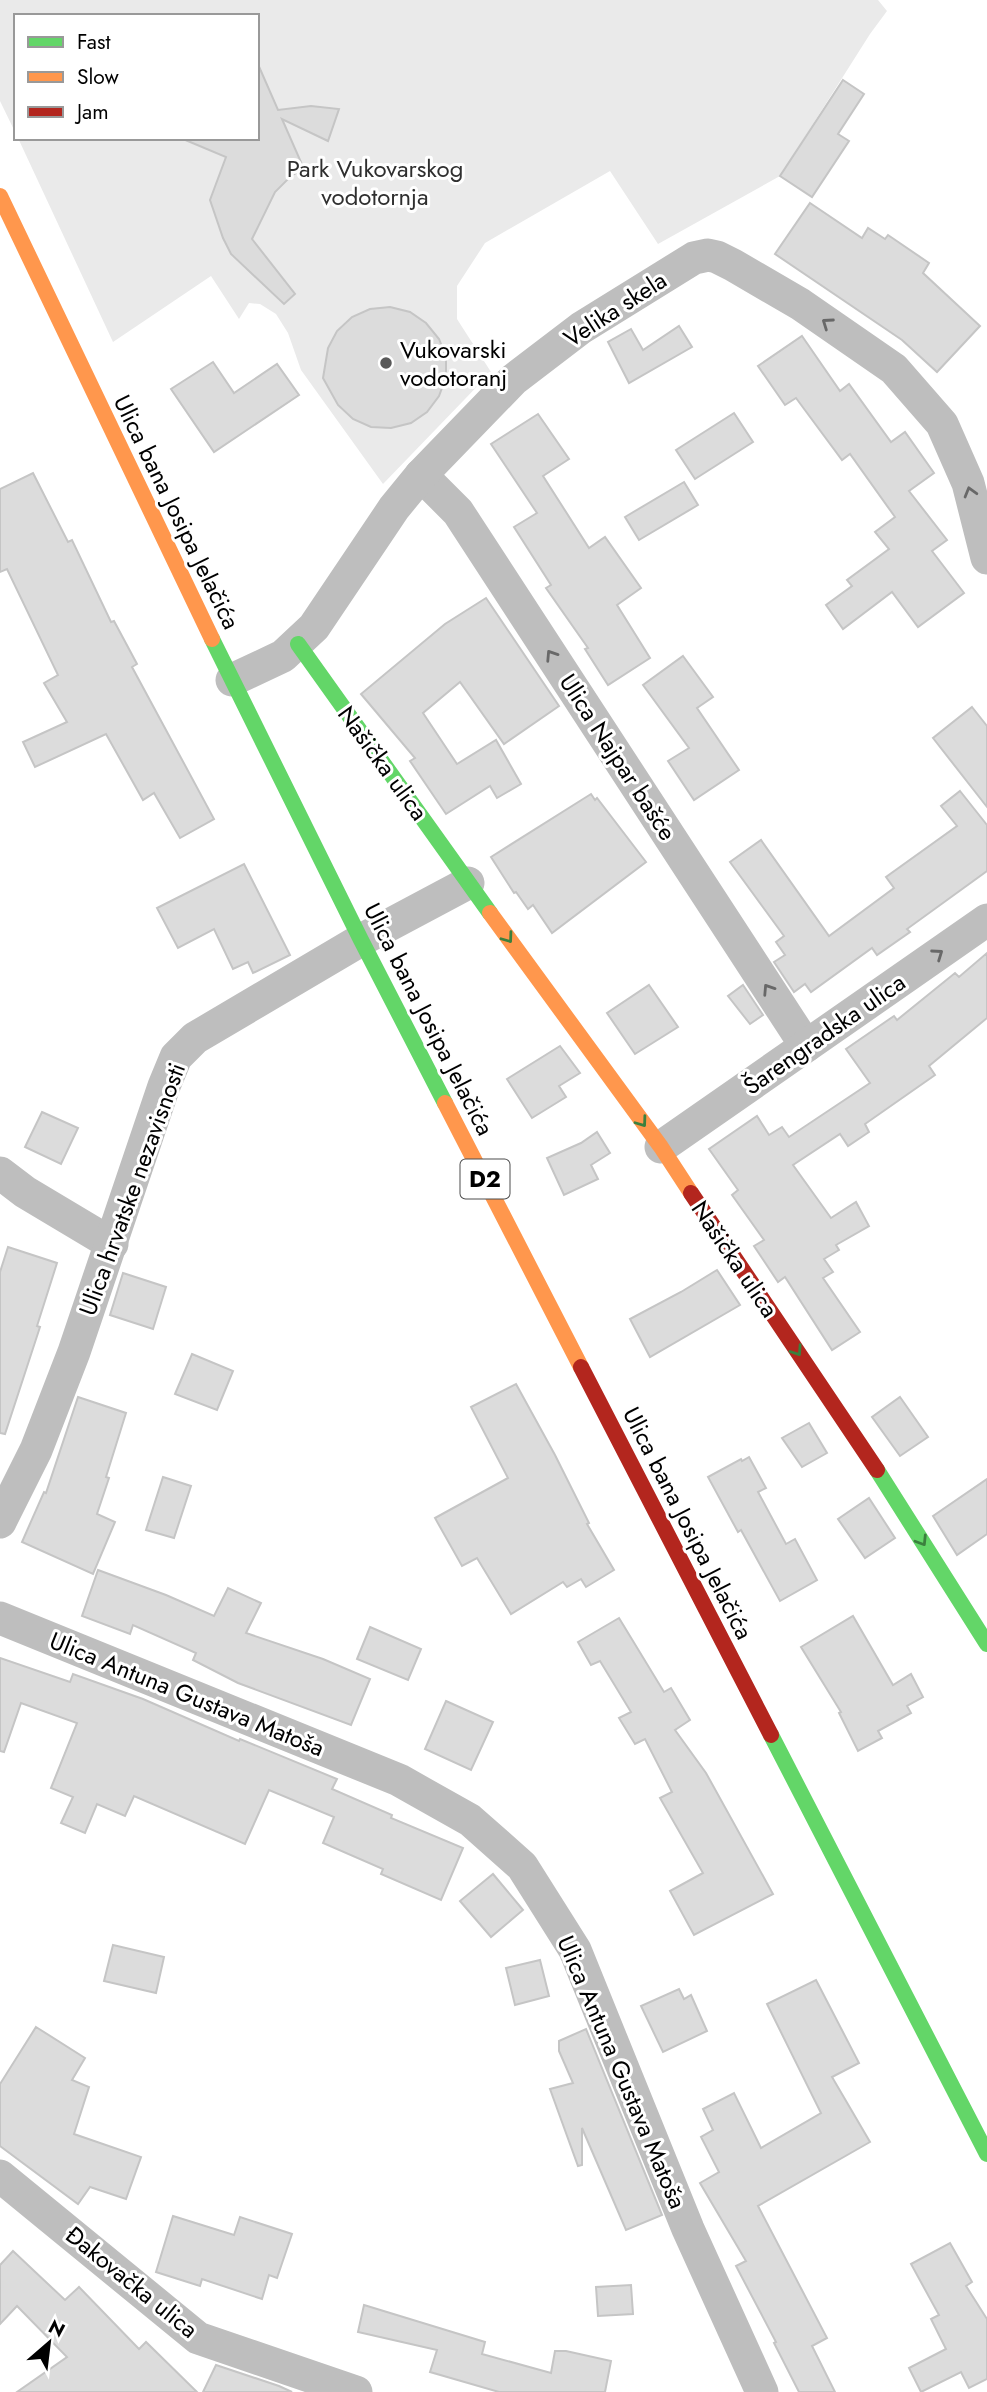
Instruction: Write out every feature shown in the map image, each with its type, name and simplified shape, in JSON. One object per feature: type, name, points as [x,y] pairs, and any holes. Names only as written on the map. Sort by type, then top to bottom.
[{"type":"main road","name":"Ulica bana Josipa Jelačića","points":[[0,196],[232,680],[361,940],[987,2154]]},
{"type":"main road","name":"Našička ulica","points":[[298,644],[661,1147],[897,1500],[987,1644]]},
{"type":"street","name":"Velika skela","points":[[232,680],[283,656],[314,627],[394,508],[421,475],[513,380],[581,328],[694,258],[708,255],[733,265],[800,304],[894,369],[942,424],[968,483],[987,558]]},
{"type":"street","name":"Ulica Najpar bašće","points":[[421,475],[458,512],[806,1046]]},
{"type":"street","points":[[361,940],[468,883]]},
{"type":"street","name":"Šarengradska ulica","points":[[661,1147],[987,920]]},
{"type":"street","name":"Ulica hrvatske nezavisnosti","points":[[0,1522],[36,1450],[74,1352],[176,1057],[195,1038],[361,940]]},
{"type":"street","points":[[0,1173],[25,1192],[111,1244]]},
{"type":"street","name":"Ulica Antuna Gustava Matoša","points":[[0,1618],[399,1780],[470,1820],[522,1866],[575,1950],[688,2229],[762,2392]]},
{"type":"street","name":"Đakovačka ulica","points":[[0,2176],[198,2337],[356,2392]]},
{"type":"green space","name":"Park Vukovarskog vodotornja","points":[[0,0],[878,0],[887,11],[780,176],[658,244],[610,171],[485,243],[457,286],[457,319],[491,372],[383,484],[301,370],[288,333],[276,314],[260,304],[249,303],[239,319],[211,276],[113,342],[19,140],[259,140],[259,14],[14,14],[14,130],[0,101]]},
{"type":"building","points":[[259,67],[278,110],[311,106],[339,109],[328,141],[282,119],[304,169],[292,175],[275,192],[252,239],[295,294],[284,304],[231,254],[223,238],[210,200],[226,157],[185,140],[259,140]]},
{"type":"building","points":[[843,80],[864,94],[838,134],[849,141],[812,197],[780,176]]},
{"type":"building","points":[[810,203],[862,238],[868,228],[885,239],[888,235],[929,263],[923,273],[980,326],[937,372],[902,340],[775,254]]},
{"type":"building","name":"Vukovarski vodotoranj","points":[[390,307],[410,312],[426,323],[439,339],[446,357],[446,377],[439,396],[427,412],[411,423],[391,428],[371,427],[353,419],[338,405],[323,378],[328,348],[337,331],[352,317],[370,309]]},
{"type":"building","points":[[679,326],[692,347],[629,383],[608,342],[631,329],[643,350]]},
{"type":"building","points":[[802,336],[840,391],[849,384],[891,442],[905,432],[934,473],[909,491],[947,540],[932,551],[964,593],[918,627],[892,592],[843,629],[826,605],[852,586],[847,580],[889,549],[875,532],[895,517],[850,454],[842,460],[796,398],[785,405],[758,366]]},
{"type":"building","points":[[213,362],[234,393],[277,364],[299,395],[214,452],[171,389]]},
{"type":"building","points":[[734,413],[753,442],[695,479],[676,450]]},
{"type":"building","points":[[538,414],[569,459],[543,476],[589,548],[605,537],[641,588],[617,605],[650,658],[608,685],[585,649],[588,648],[546,588],[551,585],[514,527],[537,513],[491,444]]},
{"type":"building","points":[[33,473],[68,542],[72,540],[111,622],[114,621],[137,664],[132,667],[214,819],[180,838],[154,793],[143,800],[106,734],[35,767],[23,742],[67,722],[44,683],[58,675],[7,569],[0,572],[0,489]]},
{"type":"building","points":[[684,482],[698,505],[639,540],[625,517]]},
{"type":"building","points":[[486,598],[559,706],[504,744],[460,682],[423,713],[457,764],[496,740],[521,784],[497,798],[490,786],[446,814],[410,761],[415,758],[361,694],[445,624]]},
{"type":"building","points":[[683,656],[713,697],[697,708],[739,770],[694,800],[668,761],[689,748],[643,685]]},
{"type":"building","points":[[972,707],[987,726],[987,807],[933,738]]},
{"type":"building","points":[[960,791],[987,825],[987,871],[907,929],[910,932],[877,955],[872,948],[811,992],[805,984],[794,992],[774,962],[785,955],[776,942],[784,936],[730,862],[761,840],[829,936],[894,888],[886,877],[957,826],[941,806]]},
{"type":"building","points":[[591,794],[595,800],[597,798],[646,862],[552,933],[533,905],[528,909],[516,892],[514,893],[491,857]]},
{"type":"building","points":[[244,864],[290,955],[253,973],[248,962],[233,969],[214,929],[178,948],[157,908]]},
{"type":"building","points":[[987,953],[987,1018],[929,1066],[935,1075],[865,1124],[869,1132],[848,1146],[840,1134],[793,1165],[831,1218],[856,1202],[869,1226],[836,1245],[839,1250],[824,1259],[833,1272],[823,1278],[860,1332],[832,1350],[785,1277],[778,1282],[754,1246],[764,1240],[732,1195],[738,1190],[709,1149],[757,1116],[769,1135],[782,1127],[789,1137],[870,1083],[846,1049],[894,1016],[897,1020],[955,973],[959,977]]},
{"type":"building","points":[[649,985],[678,1027],[635,1054],[607,1013]]},
{"type":"building","points":[[743,985],[763,1015],[750,1024],[728,996]]},
{"type":"building","points":[[560,1046],[580,1073],[559,1086],[566,1097],[532,1118],[507,1079]]},
{"type":"building","points":[[42,1112],[78,1128],[61,1164],[25,1147]]},
{"type":"building","points":[[597,1132],[610,1153],[591,1165],[598,1179],[564,1195],[547,1158],[581,1143]]},
{"type":"building","points":[[8,1247],[57,1263],[37,1326],[40,1327],[5,1434],[0,1433],[0,1272]]},
{"type":"building","points":[[717,1270],[740,1305],[650,1357],[630,1319]]},
{"type":"building","points":[[123,1273],[166,1287],[153,1329],[110,1315]]},
{"type":"building","points":[[192,1354],[233,1371],[217,1410],[175,1394]]},
{"type":"building","points":[[516,1384],[555,1455],[589,1523],[587,1524],[614,1570],[586,1587],[581,1579],[567,1587],[563,1582],[511,1614],[477,1558],[462,1566],[435,1518],[508,1478],[471,1407]]},
{"type":"building","points":[[78,1397],[126,1413],[97,1514],[115,1522],[93,1574],[22,1542],[44,1492],[46,1493]]},
{"type":"building","points":[[900,1397],[928,1437],[900,1456],[872,1417]]},
{"type":"building","points":[[809,1423],[827,1453],[802,1467],[782,1438]]},
{"type":"building","points":[[749,1457],[766,1488],[758,1492],[786,1544],[795,1539],[817,1580],[780,1601],[708,1477]]},
{"type":"building","points":[[163,1477],[191,1486],[174,1538],[146,1530]]},
{"type":"building","points":[[987,1479],[987,1534],[957,1555],[933,1516]]},
{"type":"building","points":[[869,1498],[895,1538],[865,1558],[838,1519]]},
{"type":"building","points":[[98,1570],[214,1616],[228,1588],[261,1603],[246,1633],[323,1659],[370,1679],[351,1725],[238,1683],[193,1660],[196,1653],[133,1625],[130,1634],[82,1616]]},
{"type":"building","points":[[853,1616],[893,1685],[911,1674],[923,1697],[907,1706],[911,1713],[878,1731],[882,1738],[858,1751],[839,1713],[841,1712],[801,1647]]},
{"type":"building","points":[[619,1618],[664,1692],[671,1688],[690,1720],[675,1730],[706,1773],[773,1894],[694,1935],[670,1891],[703,1873],[660,1798],[672,1792],[645,1739],[635,1744],[619,1718],[631,1712],[600,1661],[591,1665],[578,1642]]},
{"type":"building","points":[[370,1627],[421,1649],[408,1680],[357,1659]]},
{"type":"building","points":[[0,1658],[70,1682],[73,1674],[143,1699],[239,1741],[240,1739],[337,1779],[332,1789],[392,1815],[391,1818],[463,1848],[441,1900],[381,1874],[383,1869],[323,1843],[334,1817],[269,1790],[245,1844],[134,1796],[125,1816],[97,1804],[85,1833],[61,1823],[73,1797],[51,1788],[77,1723],[21,1703],[4,1752],[0,1751]]},
{"type":"building","points":[[446,1701],[493,1722],[471,1770],[425,1749]]},
{"type":"building","points":[[493,1874],[523,1910],[491,1937],[460,1901]]},
{"type":"building","points":[[113,1945],[164,1957],[156,1993],[104,1981]]},
{"type":"building","points":[[540,1960],[549,1996],[515,2005],[506,1968]]},
{"type":"building","points":[[816,1980],[859,2063],[832,2077],[870,2142],[758,2206],[827,2338],[812,2346],[835,2392],[799,2392],[736,2266],[746,2261],[700,2183],[719,2172],[701,2137],[713,2130],[703,2109],[734,2093],[761,2148],[821,2113],[767,2004]]},
{"type":"building","points":[[679,1989],[684,1999],[691,1995],[707,2031],[663,2052],[641,2006]]},
{"type":"building","points":[[36,2027],[85,2058],[72,2080],[89,2087],[74,2134],[141,2157],[126,2199],[90,2187],[78,2204],[0,2146],[0,2084]]},
{"type":"building","points":[[586,2029],[662,2215],[626,2230],[582,2128],[582,2165],[578,2166],[550,2089],[573,2083],[559,2051],[559,2041]]},
{"type":"building","points":[[173,2216],[234,2235],[240,2217],[292,2234],[277,2278],[269,2275],[262,2299],[202,2279],[200,2286],[156,2272]]},
{"type":"building","points":[[950,2243],[972,2282],[966,2286],[987,2319],[987,2379],[969,2388],[961,2372],[921,2392],[909,2368],[946,2349],[931,2319],[939,2315],[911,2264]]},
{"type":"building","points":[[13,2251],[65,2300],[79,2287],[139,2349],[146,2342],[197,2392],[17,2392],[67,2357],[17,2306],[0,2324],[0,2265]]},
{"type":"building","points":[[631,2285],[633,2314],[598,2316],[596,2287]]},
{"type":"building","points":[[364,2305],[485,2342],[482,2354],[551,2373],[555,2351],[611,2361],[605,2392],[499,2392],[430,2372],[437,2350],[358,2332]]},
{"type":"building","points":[[216,2365],[279,2386],[292,2392],[203,2392]]},
{"type":"traffic: fast","points":[[212,639],[445,1103]]},
{"type":"traffic: fast","points":[[298,644],[490,913]]},
{"type":"traffic: fast","points":[[877,1470],[987,1644]]},
{"type":"traffic: fast","points":[[771,1735],[987,2154]]},
{"type":"traffic: slow","points":[[0,196],[212,639]]},
{"type":"traffic: slow","points":[[490,913],[661,1147],[691,1193]]},
{"type":"traffic: slow","points":[[445,1103],[581,1367]]},
{"type":"traffic: jam","points":[[691,1193],[877,1470]]},
{"type":"traffic: jam","points":[[581,1367],[771,1735]]},
{"type":"place","name":"Vukovarski vodotoranj","points":[[386,363]]}]
